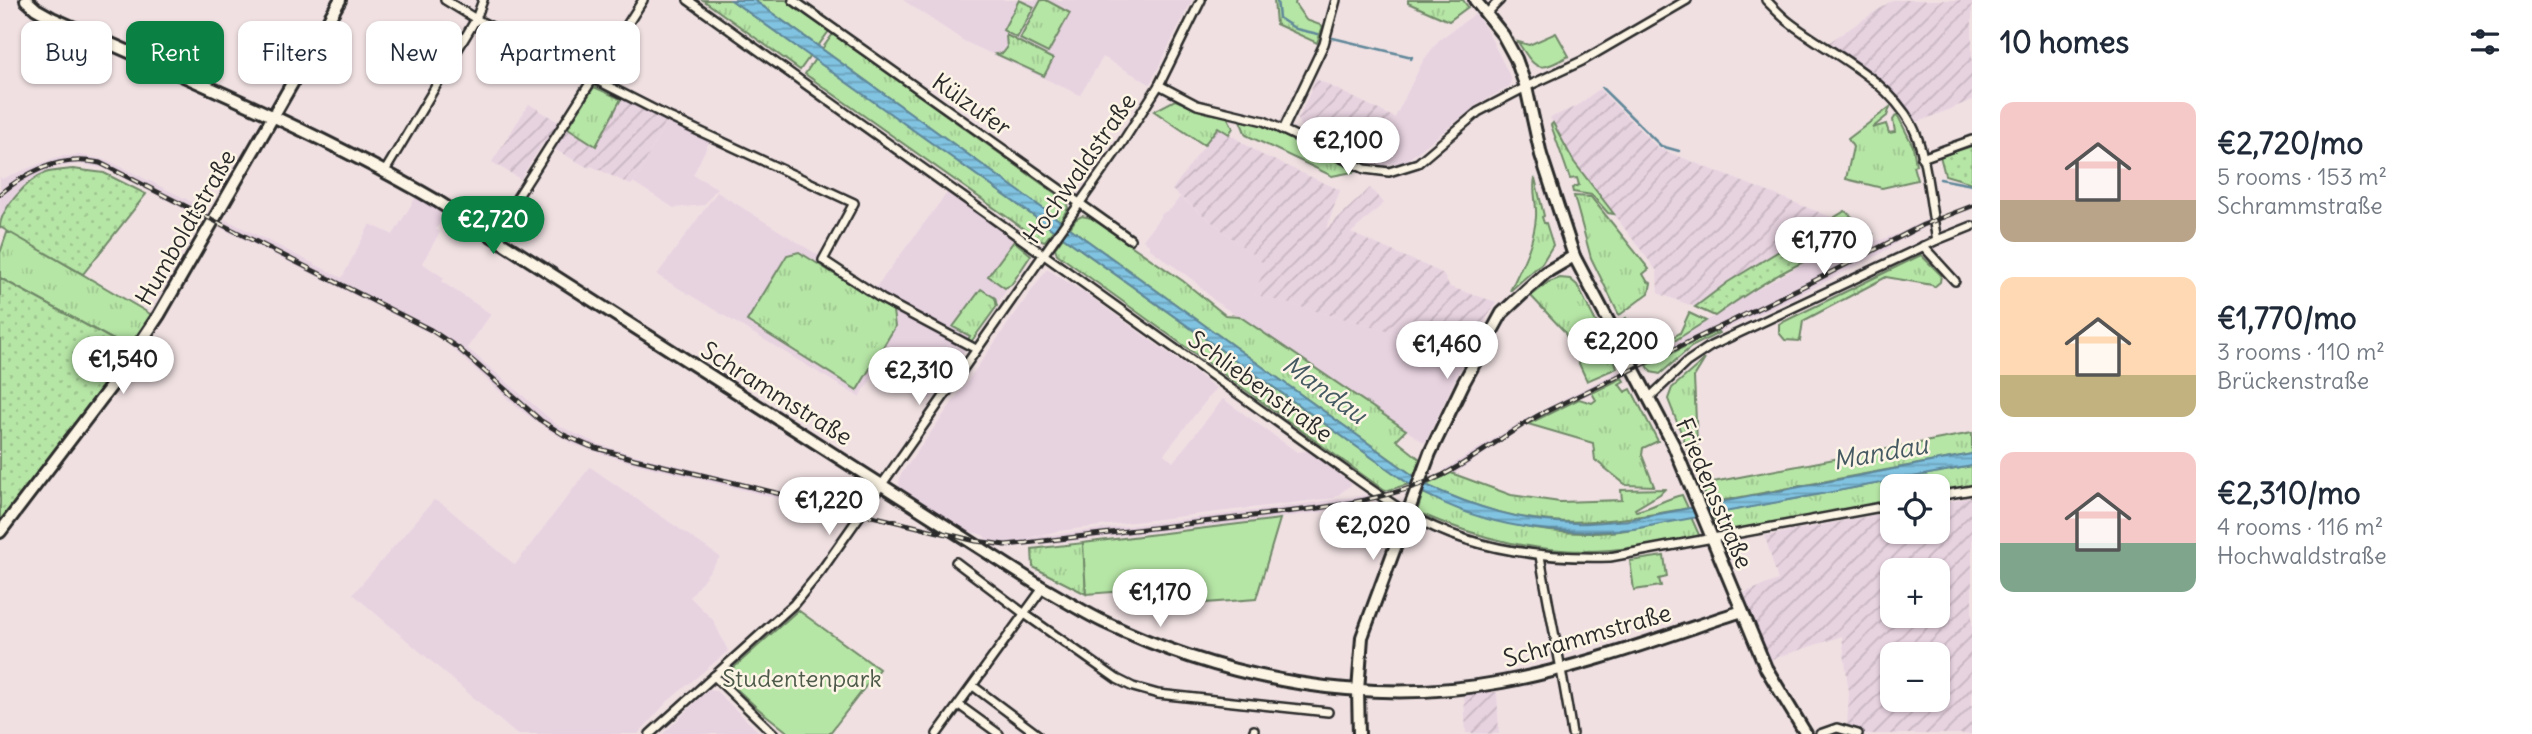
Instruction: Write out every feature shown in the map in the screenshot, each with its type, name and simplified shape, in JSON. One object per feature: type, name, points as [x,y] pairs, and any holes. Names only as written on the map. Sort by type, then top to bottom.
[{"type":"main road","name":"Schrammstraße","points":[[26,0],[51,18],[275,116],[385,171],[1043,588],[1102,621],[1167,649],[1247,672],[1358,691],[1463,688],[1562,669],[1742,611]]},
{"type":"main road","name":"Humboldtstraße","points":[[0,532],[112,385],[159,315],[339,0]]},
{"type":"main road","name":"Friedensstraße","points":[[1475,0],[1503,35],[1516,59],[1526,87],[1541,155],[1574,256],[1650,397],[1693,489],[1766,668],[1806,734]]},
{"type":"main road","points":[[1359,734],[1360,649],[1364,629],[1427,462],[1464,382],[1502,313],[1545,273],[1574,256]]},
{"type":"street","points":[[445,0],[480,21]]},
{"type":"street","points":[[385,171],[476,19],[483,0]]},
{"type":"street","points":[[630,21],[643,0]]},
{"type":"street","name":"Schliebenstraße","points":[[688,0],[1044,254],[1435,527],[1476,542],[1540,556],[1609,557],[1880,507]]},
{"type":"street","name":"Külzufer","points":[[793,0],[1130,239]]},
{"type":"street","name":"Hochwaldstraße","points":[[650,734],[803,594],[1079,204],[1159,85],[1201,0]]},
{"type":"street","points":[[1283,130],[1324,44],[1336,0]]},
{"type":"street","points":[[1487,13],[1500,0]]},
{"type":"street","points":[[1159,85],[1197,105],[1253,117],[1365,169],[1388,172],[1418,163],[1478,113],[1582,61],[1687,0]]},
{"type":"street","points":[[1766,0],[1788,22],[1856,66],[1895,102],[1912,126],[1922,158],[1937,240]]},
{"type":"street","points":[[492,237],[589,84]]},
{"type":"street","points":[[605,84],[671,118],[854,202],[822,260],[882,299],[976,349]]},
{"type":"street","points":[[1922,158],[1972,140]]},
{"type":"street","points":[[1650,397],[1687,362],[1711,346],[1923,246],[1972,226]]},
{"type":"street","points":[[1923,246],[1955,281]]},
{"type":"street","points":[[1950,494],[1972,490]]},
{"type":"street","points":[[1540,556],[1572,734]]},
{"type":"street","points":[[956,562],[1026,615],[1117,679],[1133,687],[1158,694],[1328,712]]},
{"type":"street","points":[[937,734],[1026,615],[1043,588]]},
{"type":"street","points":[[714,676],[774,734]]},
{"type":"street","points":[[973,686],[1037,734]]},
{"type":"street","points":[[958,705],[999,734]]},
{"type":"street","points":[[1820,734],[1837,729],[1858,734]]},
{"type":"shaded area","points":[[903,0],[1192,0],[1150,84],[1103,57],[1080,95],[964,41]]},
{"type":"shaded area","points":[[1893,0],[1972,0],[1972,100],[1918,122],[1897,97],[1828,43]]},
{"type":"shaded area","points":[[1475,14],[1486,29],[1511,78],[1510,86],[1478,104],[1406,161],[1385,165],[1372,164],[1423,61],[1439,40]]},
{"type":"shaded area","points":[[1316,79],[1395,118],[1372,164],[1301,129],[1298,119]]},
{"type":"shaded area","points":[[1599,89],[1658,148],[1833,218],[1728,282],[1695,307],[1658,293],[1657,271],[1574,162],[1550,118],[1577,106]]},
{"type":"shaded area","points":[[621,99],[666,121],[631,185],[591,166],[589,168],[543,143],[520,179],[492,162],[529,104],[596,145]]},
{"type":"shaded area","points":[[666,121],[710,140],[693,175],[717,188],[704,205],[674,208],[633,182]]},
{"type":"shaded area","points":[[1218,127],[1262,155],[1340,190],[1326,229],[1370,188],[1384,203],[1351,233],[1442,273],[1450,287],[1496,302],[1468,352],[1253,294],[1267,266],[1172,190]]},
{"type":"shaded area","points":[[79,155],[107,160],[208,210],[204,219],[104,168],[79,164],[57,167],[34,179],[21,191],[0,219],[0,177],[2,179],[57,157]]},
{"type":"shaded area","points":[[717,192],[874,290],[947,193],[1031,255],[930,400],[881,365],[859,397],[657,275]]},
{"type":"shaded area","points":[[416,197],[445,215],[436,229],[440,232],[422,263],[444,278],[442,282],[491,314],[467,348],[557,425],[598,444],[631,454],[849,509],[846,515],[629,462],[575,445],[519,409],[442,339],[221,228],[225,219],[342,278],[370,224],[393,235]]},
{"type":"shaded area","points":[[1180,197],[1268,266],[1254,294],[1468,352],[1425,443],[1215,301],[1193,280],[1149,248],[1143,240],[1163,213],[1171,209]]},
{"type":"shaded area","points":[[1928,219],[1930,225],[1880,254],[1791,299],[1647,365],[1644,360],[1733,303],[1817,256],[1846,244],[1896,235]]},
{"type":"shaded area","points":[[1047,269],[1092,298],[1216,388],[1164,454],[1173,462],[1223,399],[1297,452],[1307,451],[1352,484],[1334,498],[1058,531],[1026,538],[1367,495],[1373,500],[1322,512],[1255,521],[1005,548],[983,546],[972,538],[987,539],[983,535],[960,529],[920,504],[899,487],[900,476]]},
{"type":"shaded area","points":[[1618,371],[1622,378],[1528,424],[1454,474],[1444,470],[1524,420]]},
{"type":"shaded area","points":[[590,467],[720,557],[690,597],[713,620],[728,651],[667,702],[638,734],[516,734],[353,594],[434,500],[444,505],[515,565]]},
{"type":"shaded area","points":[[1972,497],[1972,734],[1862,734],[1847,729],[1849,693],[1842,636],[1769,660],[1744,593],[1778,580],[1765,536],[1880,514],[1880,544],[1950,544],[1950,501]]},
{"type":"shaded area","points":[[708,690],[716,691],[761,734],[663,734]]},
{"type":"shaded area","points":[[1497,692],[1499,734],[1466,733],[1464,693]]},
{"type":"green space","points":[[703,0],[731,0],[810,56],[800,70]]},
{"type":"green space","points":[[754,0],[786,0],[829,31],[818,46]]},
{"type":"green space","points":[[1019,0],[1034,7],[1017,38],[1003,30]]},
{"type":"green space","points":[[1041,0],[1070,13],[1048,53],[1020,39]]},
{"type":"green space","points":[[1274,0],[1296,0],[1295,4],[1306,20],[1323,26],[1317,43],[1276,24]]},
{"type":"green space","points":[[1408,0],[1463,0],[1468,7],[1449,21],[1408,3]]},
{"type":"green space","points":[[1556,33],[1569,56],[1544,67],[1534,64],[1518,42],[1529,45]]},
{"type":"green space","points":[[833,34],[1066,201],[1068,208],[1060,221],[822,49]]},
{"type":"green space","points":[[1006,35],[1053,59],[1044,76],[996,54],[1003,53],[1007,48]]},
{"type":"green space","points":[[815,59],[1053,230],[1045,241],[1038,239],[805,74]]},
{"type":"green space","points":[[594,87],[621,99],[596,146],[568,128]]},
{"type":"green space","points":[[1175,100],[1206,113],[1227,116],[1233,128],[1229,134],[1218,127],[1204,145],[1154,111]]},
{"type":"green space","points":[[1890,107],[1887,116],[1872,128],[1886,124],[1889,133],[1895,132],[1893,120],[1897,114],[1913,146],[1916,165],[1913,166],[1917,180],[1882,188],[1846,179],[1853,147],[1848,139]]},
{"type":"green space","points":[[1239,118],[1254,122],[1358,171],[1332,176],[1246,135]]},
{"type":"green space","points":[[1553,123],[1574,162],[1614,214],[1608,213],[1592,195],[1573,192],[1572,188],[1579,185],[1577,178],[1570,179],[1551,125]]},
{"type":"green space","points":[[1972,146],[1972,183],[1945,175],[1940,156]]},
{"type":"green space","points":[[73,169],[104,173],[146,194],[83,274],[0,227],[10,204],[38,176]]},
{"type":"green space","points":[[1535,178],[1544,216],[1542,217],[1553,245],[1542,263],[1510,291],[1533,237],[1536,217]]},
{"type":"green space","points":[[1574,196],[1591,197],[1649,269],[1643,274],[1651,283],[1649,293],[1619,315],[1591,258]]},
{"type":"green space","points":[[1845,211],[1873,234],[1870,239],[1808,259],[1715,316],[1695,307],[1728,282]]},
{"type":"green space","points":[[1082,216],[1091,218],[1183,281],[1225,315],[1239,316],[1406,430],[1396,440],[1420,459],[1414,476],[1070,228],[1076,219]]},
{"type":"green space","points":[[7,233],[12,233],[152,315],[130,349],[0,278],[0,253]]},
{"type":"green space","points":[[1063,237],[1409,484],[1385,491],[1057,254],[1055,248]]},
{"type":"green space","points":[[1014,241],[1031,255],[1011,285],[1005,288],[988,276]]},
{"type":"green space","points":[[799,252],[893,311],[895,327],[857,390],[747,321],[787,255]]},
{"type":"green space","points":[[1921,255],[1941,275],[1940,282],[1934,287],[1886,277],[1803,321],[1800,341],[1785,340],[1779,333],[1779,324]]},
{"type":"green space","points":[[0,278],[130,349],[79,427],[0,527]]},
{"type":"green space","points":[[1560,278],[1570,279],[1577,285],[1617,368],[1587,381],[1564,331],[1531,296],[1549,282]]},
{"type":"green space","points":[[981,289],[995,298],[997,306],[971,342],[968,340],[970,336],[953,327]]},
{"type":"green space","points":[[1689,313],[1706,321],[1644,360],[1623,320],[1626,318],[1646,352],[1680,333]]},
{"type":"green space","points":[[1717,331],[1719,333],[1691,347],[1660,374],[1651,372],[1647,365]]},
{"type":"green space","points":[[1705,359],[1694,377],[1698,465],[1695,468],[1668,399],[1672,388]]},
{"type":"green space","points":[[1622,378],[1624,381],[1619,384],[1625,392],[1631,389],[1658,441],[1643,448],[1642,455],[1654,486],[1626,485],[1595,460],[1593,443],[1528,424],[1579,399],[1592,403],[1596,400],[1592,393]]},
{"type":"green space","points":[[1972,433],[1972,454],[1709,503],[1702,487],[1708,483]]},
{"type":"green space","points":[[1972,466],[1972,486],[1950,490],[1950,474],[1929,474]]},
{"type":"green space","points":[[1451,473],[1511,495],[1560,502],[1622,500],[1621,490],[1665,489],[1635,509],[1636,511],[1682,495],[1688,508],[1585,522],[1525,518],[1494,511],[1426,485]]},
{"type":"green space","points":[[1880,483],[1880,503],[1720,532],[1712,514]]},
{"type":"green space","points":[[1423,493],[1463,510],[1504,522],[1568,533],[1641,528],[1691,517],[1700,537],[1610,550],[1535,547],[1487,537],[1417,512]]},
{"type":"green space","points":[[1280,519],[1256,599],[1130,609],[1126,591],[1086,594],[1083,543]]},
{"type":"green space","points":[[1083,543],[1086,594],[1033,567],[1032,549]]},
{"type":"green space","points":[[1664,556],[1667,577],[1659,579],[1661,586],[1634,590],[1630,561]]},
{"type":"green space","name":"Studentenpark","points":[[798,610],[879,669],[829,734],[790,734],[729,682],[731,670]]},
{"type":"water","points":[[731,0],[754,0],[1426,485],[1462,500],[1535,520],[1594,523],[1628,520],[1972,454],[1972,466],[1929,474],[1880,474],[1880,483],[1633,529],[1603,531],[1545,530],[1489,520],[1435,499],[1409,484]]},
{"type":"waterway","points":[[1277,0],[1279,18],[1296,29],[1318,34]]},
{"type":"waterway","points":[[1333,38],[1412,57],[1411,59]]},
{"type":"waterway","points":[[1602,88],[1661,146],[1679,151]]},
{"type":"waterway","points":[[1940,179],[1972,185]]},
{"type":"railway","points":[[0,194],[11,185],[47,166],[73,161],[100,163],[431,330],[458,348],[540,420],[589,446],[976,541],[1005,545],[1319,508],[1366,500],[1413,487],[1456,468],[1543,413],[1923,225],[1972,206]]},
{"type":"water label","name":"Mandau","points":[[1325,389]]},
{"type":"water label","name":"Mandau","points":[[1880,452]]}]
